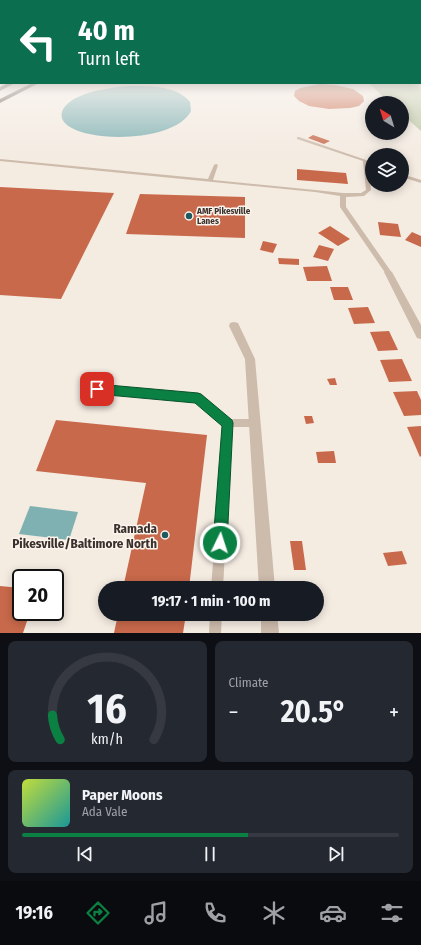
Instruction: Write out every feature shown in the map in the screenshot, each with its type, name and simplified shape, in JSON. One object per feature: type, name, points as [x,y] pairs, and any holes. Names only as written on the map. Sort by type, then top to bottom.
[{"type":"street","points":[[388,272],[421,335]]},
{"type":"street","points":[[234,326],[250,359],[266,581]]},
{"type":"street","points":[[269,621],[270,633]]},
{"type":"lane","points":[[298,138],[365,161]]},
{"type":"lane","points":[[0,160],[343,195],[362,195],[366,192]]},
{"type":"lane","points":[[210,181],[216,165]]},
{"type":"lane","points":[[409,178],[421,182]]},
{"type":"lane","points":[[343,195],[343,207],[347,215],[388,272]]},
{"type":"lane","points":[[97,389],[198,398],[228,423],[255,423]]},
{"type":"lane","points":[[217,581],[228,423]]},
{"type":"lane","points":[[214,633],[215,621]]},
{"type":"green space","points":[[409,101],[421,101],[421,131],[409,120]]},
{"type":"water","points":[[71,101],[189,101],[191,111],[183,121],[169,128],[153,133],[115,137],[82,132],[68,126],[62,119],[62,112],[66,105]]},
{"type":"water","points":[[30,506],[78,512],[69,540],[19,534]]},
{"type":"building","points":[[299,101],[364,101],[359,106],[329,109],[309,106]]},
{"type":"building","points":[[313,135],[330,141],[324,144],[308,138]]},
{"type":"building","points":[[297,169],[346,173],[348,184],[297,180]]},
{"type":"building","points":[[0,187],[114,193],[61,299],[0,295]]},
{"type":"building","name":"AMF Pikesville Lanes","points":[[140,194],[245,197],[245,238],[126,234]]},
{"type":"building","points":[[378,222],[398,224],[401,237],[380,235]]},
{"type":"building","points":[[330,226],[350,239],[338,246],[318,233]]},
{"type":"building","points":[[412,232],[421,236],[421,247],[405,240]]},
{"type":"building","points":[[263,241],[277,244],[273,253],[260,250]]},
{"type":"building","points":[[319,245],[334,249],[328,261],[313,257]]},
{"type":"building","points":[[278,258],[299,259],[299,265],[279,264]]},
{"type":"building","points":[[327,266],[332,281],[307,281],[303,267]]},
{"type":"building","points":[[330,287],[348,287],[353,300],[334,300]]},
{"type":"building","points":[[368,307],[375,323],[354,324],[348,308]]},
{"type":"building","points":[[389,331],[398,350],[378,351],[370,332]]},
{"type":"building","points":[[402,359],[412,381],[389,382],[380,360]]},
{"type":"building","points":[[335,378],[337,385],[330,385],[327,379]]},
{"type":"building","points":[[417,391],[421,400],[421,415],[404,416],[393,392]]},
{"type":"building","points":[[304,416],[312,416],[314,423],[306,424]]},
{"type":"building","name":"Ramada Pikesville/Baltimore North","points":[[56,420],[207,435],[190,581],[125,581],[146,483],[36,471]]},
{"type":"building","points":[[421,426],[421,456],[420,457],[407,427]]},
{"type":"building","points":[[334,451],[336,463],[318,463],[316,452]]},
{"type":"building","points":[[290,541],[302,541],[306,570],[294,570]]},
{"type":"building","points":[[402,551],[407,564],[388,566],[383,553]]},
{"type":"building","points":[[0,586],[12,587],[12,621],[27,621],[23,633],[0,633]]},
{"type":"building","points":[[117,621],[185,621],[183,633],[114,633]]},
{"type":"place","name":"AMF Pikesville Lanes","points":[[189,216]]},
{"type":"place","name":"Ramada Pikesville/Baltimore North","points":[[165,535]]},
{"type":"route","points":[[97,389],[198,398],[228,423],[220,543]]}]
